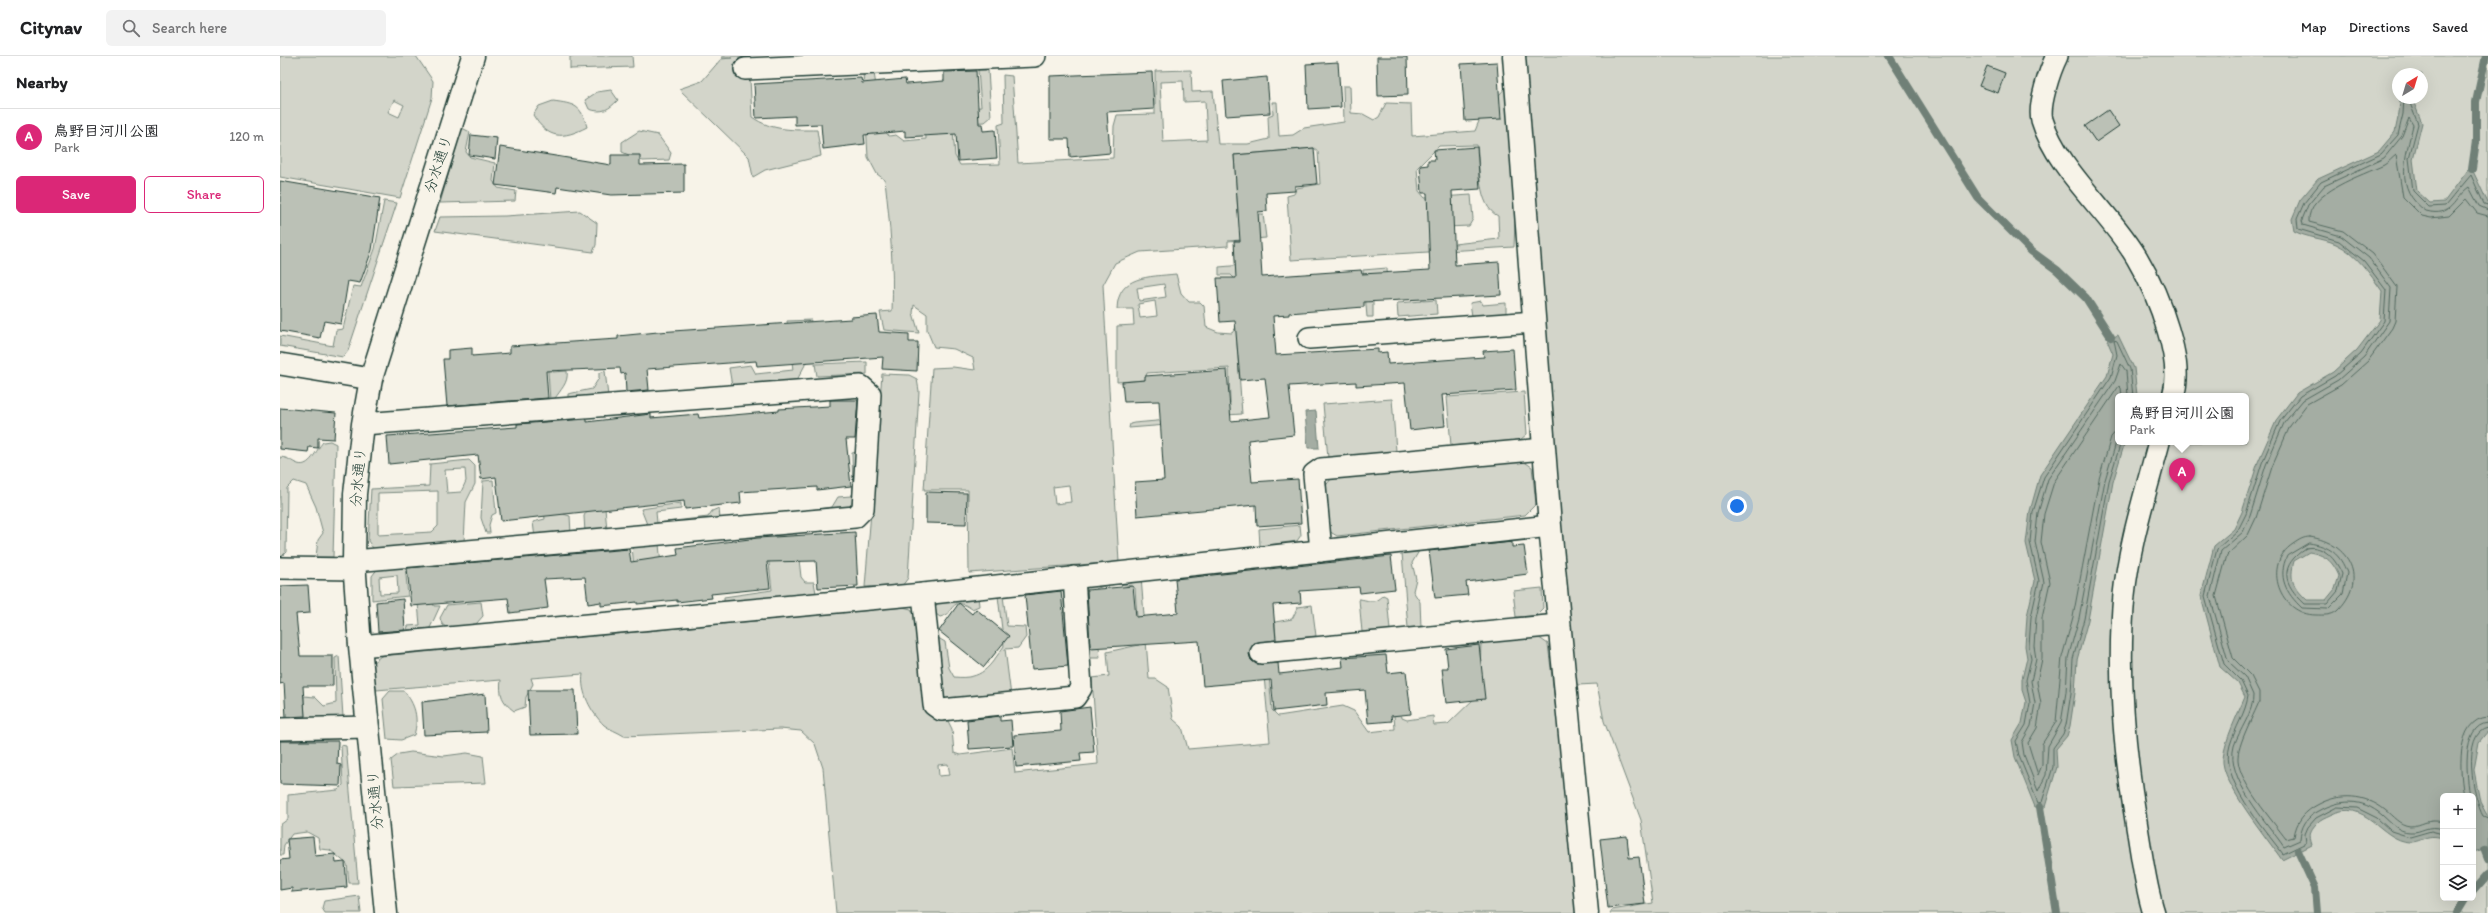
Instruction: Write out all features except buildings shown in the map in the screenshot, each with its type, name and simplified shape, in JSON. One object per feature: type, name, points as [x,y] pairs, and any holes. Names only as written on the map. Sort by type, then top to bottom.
[{"type":"street","name":"分水通り","points":[[386,913],[360,646],[355,565],[355,494],[363,424],[371,379],[473,56]]},
{"type":"street","points":[[745,69],[979,57],[1035,56]]},
{"type":"street","points":[[1514,56],[1558,625],[1587,913]]},
{"type":"street","points":[[2057,56],[2047,78],[2042,119],[2057,153],[2137,257],[2162,311],[2175,354],[2173,393]]},
{"type":"street","points":[[1309,338],[1534,322]]},
{"type":"street","points":[[280,364],[371,379]]},
{"type":"street","points":[[280,568],[355,565],[855,517],[863,509],[870,394],[861,386],[363,424]]},
{"type":"street","points":[[2154,913],[2147,892],[2128,773],[2121,680],[2124,595],[2138,522],[2158,445]]},
{"type":"street","points":[[1321,551],[1314,474],[1321,469],[1544,449]]},
{"type":"street","points":[[360,646],[923,594],[1550,526]]},
{"type":"street","points":[[923,594],[934,705],[941,710],[1075,697],[1081,688],[1074,578]]},
{"type":"street","points":[[1261,654],[1558,625]]},
{"type":"street","points":[[280,728],[368,727]]},
{"type":"shaded area","points":[[280,56],[416,56],[433,81],[432,98],[400,198],[280,177]],"holes":[[[394,100],[404,105],[399,117],[388,112]]]},
{"type":"shaded area","points":[[570,56],[632,56],[633,67],[570,69]]},
{"type":"shaded area","points":[[722,56],[751,56],[739,58],[740,79],[750,79],[752,117],[767,125],[783,129],[817,130],[821,156],[765,170],[753,177],[749,157],[679,89],[702,81],[721,59],[732,58],[722,58]]},
{"type":"shaded area","points":[[1521,56],[2488,56],[2488,913],[1610,913],[1612,910],[1653,903],[1641,820],[1604,721],[1597,684],[1578,685],[1573,678],[1536,234],[1515,221],[1514,247],[1291,260],[1287,196],[1294,194],[1297,188],[1320,184],[1318,151],[1314,148],[1234,155],[1238,213],[1263,214],[1266,238],[1228,241],[1228,246],[1140,252],[1115,263],[1103,285],[1119,562],[969,573],[968,490],[924,490],[932,368],[953,367],[975,370],[973,358],[954,349],[934,347],[927,330],[927,314],[914,305],[913,313],[919,333],[884,330],[880,312],[892,311],[890,229],[885,180],[877,174],[868,157],[863,72],[874,73],[883,129],[889,136],[896,135],[904,141],[926,139],[925,111],[981,107],[978,70],[988,70],[991,117],[985,122],[959,123],[953,131],[955,156],[960,165],[1000,164],[998,125],[1004,123],[1003,75],[1012,76],[1018,163],[1113,158],[1114,126],[1117,115],[1155,114],[1155,71],[1191,70],[1192,92],[1213,91],[1218,144],[1248,144],[1269,139],[1268,116],[1273,114],[1272,102],[1277,102],[1279,136],[1293,135],[1304,128],[1344,122],[1343,86],[1350,86],[1351,113],[1363,114],[1374,120],[1379,117],[1386,103],[1411,104],[1412,136],[1475,131],[1481,116],[1506,87]],"holes":[[[1183,81],[1184,102],[1205,101],[1207,140],[1163,142],[1160,82]],[[1477,145],[1479,174],[1483,194],[1486,204],[1491,211],[1498,216],[1499,239],[1454,244],[1447,227],[1469,226],[1473,219],[1471,195],[1425,198],[1419,191],[1417,168],[1439,146]],[[1069,485],[1071,502],[1055,504],[1053,487]]]},
{"type":"shaded area","points":[[611,90],[618,100],[612,106],[602,111],[589,109],[585,100],[597,92]]},
{"type":"shaded area","points":[[553,101],[567,103],[576,107],[582,114],[587,127],[570,134],[563,135],[556,135],[544,129],[533,115],[539,106]]},
{"type":"shaded area","points":[[462,128],[470,132],[466,152],[470,157],[495,163],[493,181],[498,188],[516,191],[515,201],[440,203]]},
{"type":"shaded area","points":[[639,131],[658,135],[671,153],[669,160],[643,161],[622,152],[622,142]]},
{"type":"shaded area","points":[[384,201],[397,203],[348,351],[343,357],[280,346],[280,336],[333,346],[336,330],[343,329],[353,286],[361,287],[375,249]]},
{"type":"shaded area","points":[[580,211],[597,223],[596,245],[593,252],[435,231],[440,217],[505,216]]},
{"type":"shaded area","points":[[1243,265],[1237,344],[1242,414],[1210,416],[1230,403],[1229,368],[1147,373],[1145,380],[1117,382],[1117,326],[1134,325],[1133,309],[1117,309],[1119,298],[1123,290],[1129,284],[1146,277],[1176,274],[1181,293],[1189,302],[1200,302],[1204,306],[1206,327],[1218,332],[1232,333],[1237,326],[1236,280],[1231,275],[1219,275],[1219,267]],"holes":[[[1164,284],[1166,297],[1139,301],[1137,288]],[[1155,301],[1157,316],[1140,318],[1138,304]]]},
{"type":"shaded area","points":[[1387,268],[1388,296],[1373,298],[1373,317],[1367,317],[1363,270]]},
{"type":"shaded area","points":[[1436,300],[1437,314],[1398,317],[1397,303]]},
{"type":"shaded area","points":[[1481,301],[1483,305],[1506,303],[1506,313],[1472,316],[1470,303]]},
{"type":"shaded area","points":[[811,320],[804,347],[805,365],[797,380],[732,386],[729,368],[751,365],[756,374],[793,370],[787,321]]},
{"type":"shaded area","points":[[550,342],[553,372],[567,371],[567,379],[564,386],[554,400],[550,400],[546,343]]},
{"type":"shaded area","points":[[867,362],[867,374],[817,376],[815,364]]},
{"type":"shaded area","points":[[605,371],[608,396],[568,399],[568,394],[592,389],[599,378],[599,373]]},
{"type":"shaded area","points":[[882,374],[909,375],[917,379],[919,391],[908,578],[902,586],[865,587]]},
{"type":"shaded area","points":[[1524,392],[1527,434],[1520,440],[1451,446],[1447,397]]},
{"type":"shaded area","points":[[1392,399],[1396,451],[1328,458],[1323,404]]},
{"type":"shaded area","points":[[546,417],[549,418],[552,429],[600,454],[607,530],[585,533],[584,516],[587,510],[560,513],[570,516],[571,534],[535,538],[533,522],[545,519],[539,471],[551,469]]},
{"type":"shaded area","points":[[1168,420],[1192,423],[1129,428],[1130,424],[1134,423]]},
{"type":"shaded area","points":[[330,441],[336,444],[333,557],[316,557],[318,540],[323,533],[316,507],[306,485],[294,481],[287,488],[286,552],[280,558],[280,457],[302,465],[312,458],[323,442]]},
{"type":"shaded area","points":[[858,452],[856,502],[849,511],[809,515],[809,510],[832,507],[838,497],[851,496],[853,493],[852,453]]},
{"type":"shaded area","points":[[1520,459],[1532,467],[1536,504],[1525,515],[1337,536],[1327,530],[1324,488],[1331,479]]},
{"type":"shaded area","points":[[469,460],[475,466],[475,484],[466,502],[464,542],[375,551],[368,541],[371,489],[429,486],[430,464]],"holes":[[[465,469],[466,481],[461,492],[447,493],[445,470]],[[438,491],[438,526],[432,532],[378,535],[378,493]]]},
{"type":"shaded area","points":[[493,480],[496,513],[492,515],[489,525],[490,533],[486,533],[481,518],[483,481]]},
{"type":"shaded area","points":[[681,503],[681,509],[656,512],[657,523],[708,517],[712,511],[719,508],[720,519],[648,527],[641,509]]},
{"type":"shaded area","points":[[1300,525],[1301,535],[1297,541],[1260,546],[1259,529]]},
{"type":"shaded area","points":[[796,533],[801,577],[805,582],[814,582],[816,593],[724,602],[724,597],[772,590],[766,536]]},
{"type":"shaded area","points":[[659,544],[662,576],[636,591],[632,546]]},
{"type":"shaded area","points":[[1419,551],[1412,563],[1416,579],[1413,591],[1420,602],[1421,627],[1408,628],[1402,553]]},
{"type":"shaded area","points":[[405,566],[408,596],[372,600],[372,576],[378,568]],"holes":[[[397,575],[398,593],[380,594],[379,577]]]},
{"type":"shaded area","points":[[1141,577],[1149,679],[1156,679],[1168,687],[1173,719],[1182,727],[1188,749],[1270,742],[1264,676],[1269,676],[1272,710],[1278,716],[1343,706],[1354,711],[1369,732],[1395,729],[1391,676],[1395,677],[1402,718],[1407,720],[1433,716],[1434,725],[1448,724],[1479,694],[1481,644],[1485,641],[1538,637],[1548,644],[1556,711],[1562,730],[1579,913],[836,913],[823,768],[815,744],[801,731],[780,729],[624,736],[604,725],[591,708],[583,688],[583,674],[531,678],[533,684],[526,697],[525,707],[514,711],[502,697],[500,689],[501,680],[376,690],[372,663],[381,656],[903,607],[911,609],[916,618],[927,714],[939,721],[948,721],[952,729],[954,753],[960,755],[1012,748],[1015,773],[1098,764],[1092,678],[1109,676],[1107,652],[1139,645],[1135,588],[1120,584],[1103,586],[1094,590],[1100,658],[1089,658],[1082,590],[1090,583]],"holes":[[[948,764],[950,775],[939,776],[938,765]]]},
{"type":"shaded area","points":[[1542,588],[1543,608],[1535,616],[1516,617],[1513,591]]},
{"type":"shaded area","points":[[1383,595],[1387,597],[1390,630],[1362,632],[1359,599],[1374,601]]},
{"type":"shaded area","points":[[978,596],[979,606],[972,609],[965,605],[956,604],[945,615],[940,617],[932,611],[941,599]]},
{"type":"shaded area","points":[[998,596],[1003,596],[1007,626],[1025,627],[1026,637],[1018,648],[1005,649],[1011,696],[951,703],[941,695],[935,636],[945,642],[949,668],[954,677],[979,674],[989,666],[1004,646]]},
{"type":"shaded area","points":[[433,601],[434,606],[440,606],[430,628],[407,630],[408,626],[420,625],[418,603]]},
{"type":"shaded area","points":[[481,602],[483,616],[476,624],[447,628],[442,624],[440,618],[447,605]]},
{"type":"shaded area","points":[[1312,605],[1316,636],[1276,640],[1275,622],[1292,619],[1298,607]]},
{"type":"shaded area","points":[[339,656],[343,717],[305,721],[304,696],[315,697],[324,706],[336,703],[335,658]]},
{"type":"shaded area","points":[[390,691],[404,691],[411,701],[415,712],[416,723],[414,735],[401,740],[387,739],[383,699]]},
{"type":"shaded area","points":[[341,745],[346,746],[358,883],[349,883],[347,864],[330,850],[320,849],[318,838],[307,832],[292,834],[284,845],[283,855],[280,855],[280,825],[288,819],[288,795],[338,790],[343,785]]},
{"type":"shaded area","points":[[411,752],[444,756],[467,753],[483,756],[486,783],[394,786],[391,760],[399,754]]},
{"type":"shaded area","points":[[359,896],[361,913],[325,913],[322,908],[324,901]]},
{"type":"water","points":[[2400,104],[2414,104],[2422,123],[2413,159],[2417,191],[2430,203],[2444,202],[2468,170],[2472,169],[2488,203],[2488,731],[2479,742],[2474,770],[2480,802],[2488,817],[2488,848],[2476,851],[2476,793],[2440,793],[2440,838],[2428,837],[2415,842],[2399,840],[2363,815],[2353,811],[2343,811],[2323,818],[2314,826],[2310,833],[2312,845],[2282,860],[2246,810],[2229,781],[2224,768],[2224,750],[2245,697],[2238,683],[2220,667],[2201,596],[2214,546],[2234,529],[2242,512],[2258,462],[2277,419],[2297,393],[2333,372],[2357,350],[2380,320],[2382,291],[2362,264],[2350,253],[2336,244],[2294,231],[2292,219],[2300,200],[2318,179],[2379,151],[2395,132]],"holes":[[[2309,552],[2324,557],[2331,562],[2339,576],[2335,589],[2326,600],[2307,600],[2298,591],[2293,583],[2292,574],[2294,561]]]},
{"type":"water","points":[[2118,335],[2134,368],[2137,393],[2115,393],[2115,445],[2124,445],[2113,482],[2088,620],[2077,660],[2075,693],[2070,726],[2067,736],[2056,749],[2057,767],[2045,807],[2035,807],[2015,757],[2012,740],[2022,723],[2026,702],[2022,690],[2022,679],[2027,658],[2025,646],[2027,616],[2035,581],[2026,543],[2030,511],[2040,475],[2107,376],[2113,354],[2107,340]]},
{"type":"water","points":[[1316,411],[1319,448],[1308,448],[1305,412]]},
{"type":"waterway","points":[[1889,56],[1978,198],[2031,251],[2057,270],[2086,298],[2111,337]]},
{"type":"waterway","points":[[2472,169],[2476,141],[2476,102],[2486,56]]},
{"type":"waterway","points":[[2040,807],[2057,913]]},
{"type":"waterway","points":[[2485,850],[2488,858]]},
{"type":"waterway","points":[[2298,851],[2315,888],[2317,913]]},
{"type":"waterway","points":[[2476,888],[2488,874]]},
{"type":"waterway","points":[[2457,913],[2464,901]]},
{"type":"place","name":"鳥野目河川公園","points":[[2182,491]]}]
